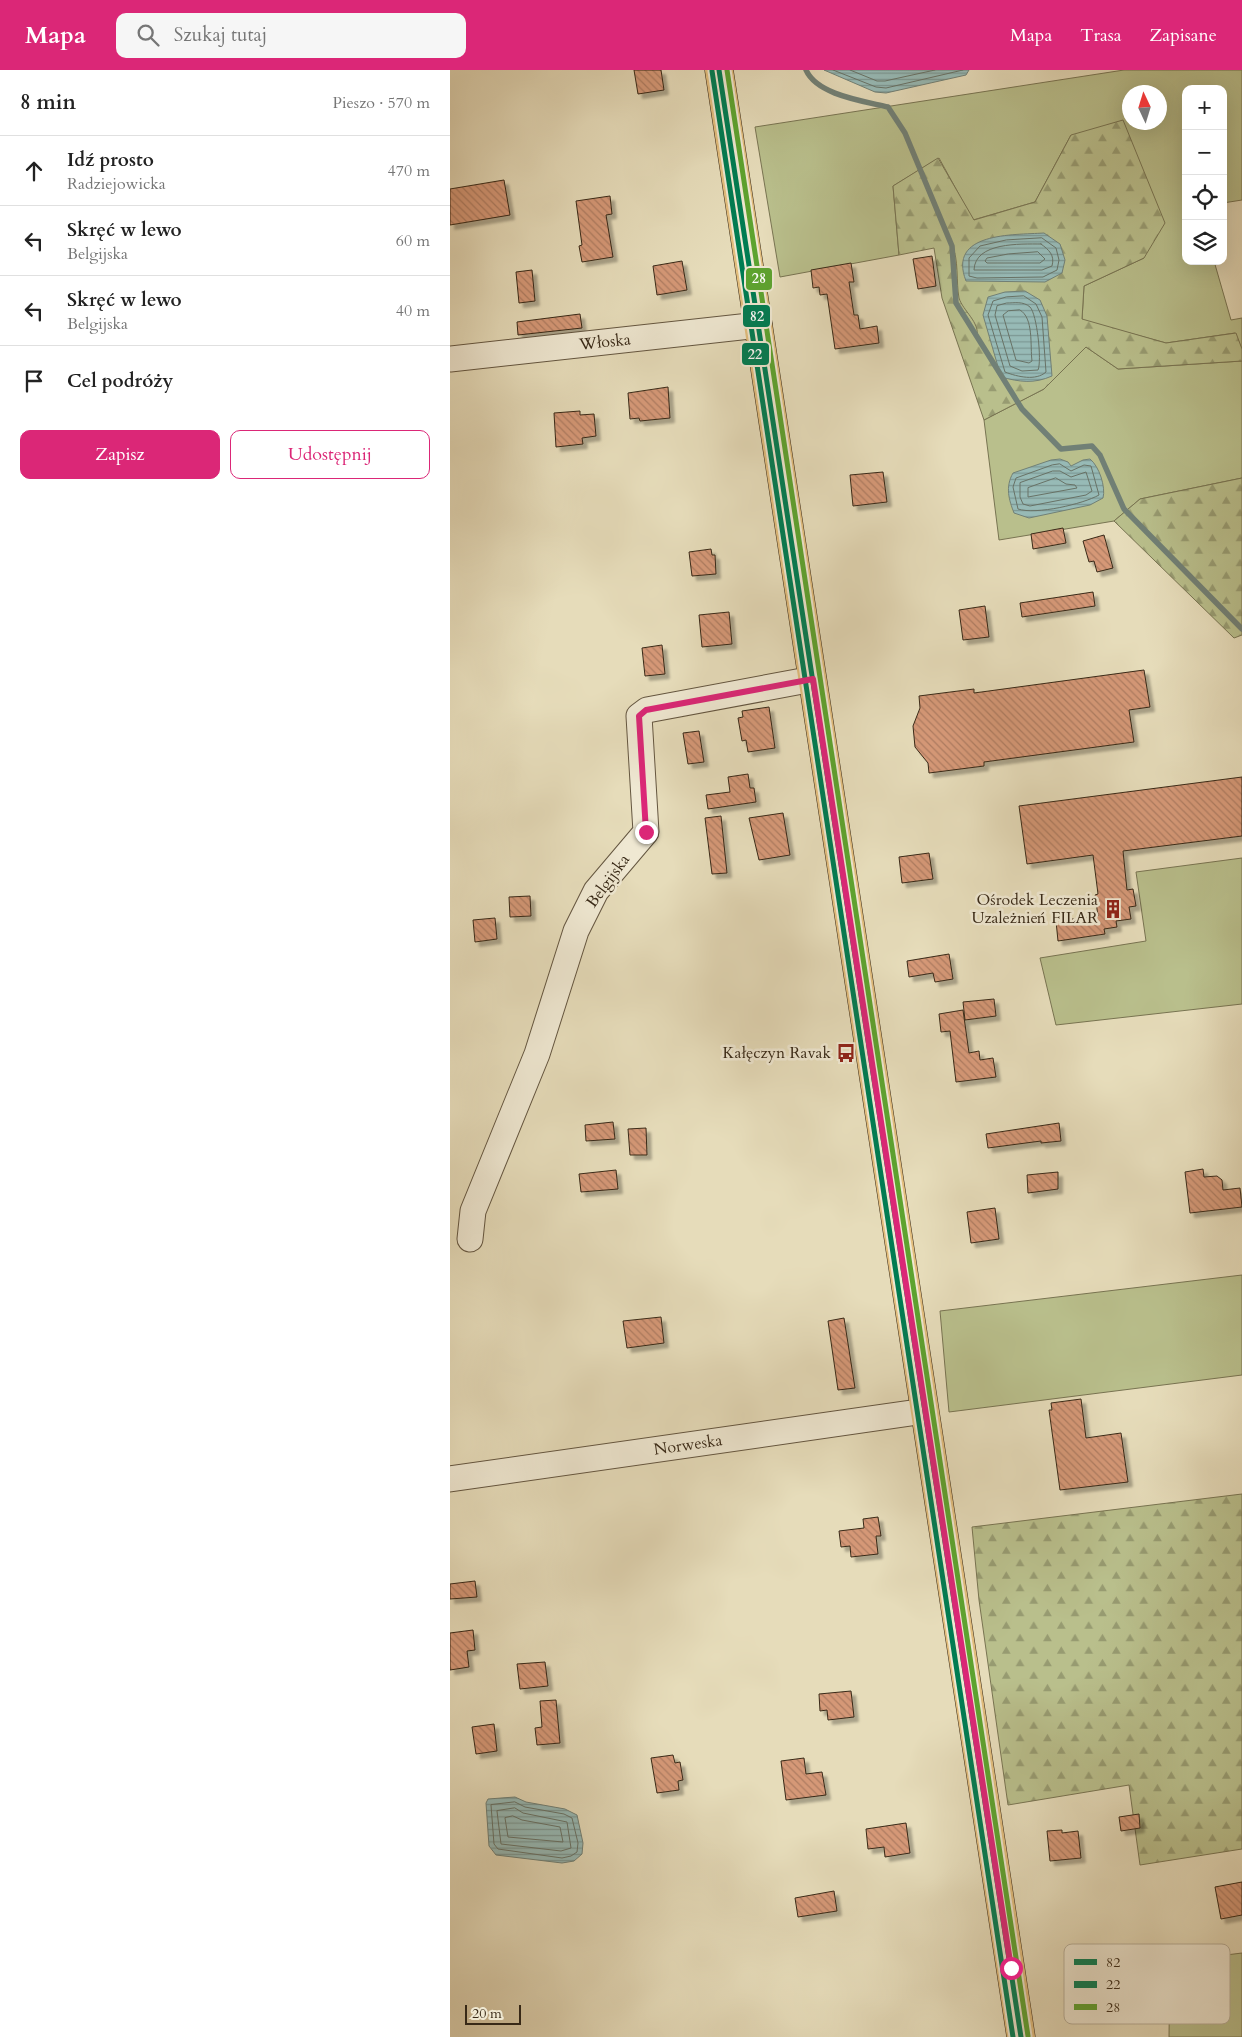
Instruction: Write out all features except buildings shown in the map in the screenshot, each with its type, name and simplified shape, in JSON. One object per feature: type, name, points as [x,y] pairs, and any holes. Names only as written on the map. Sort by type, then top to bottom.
[{"type":"main road","points":[[719,70],[1021,2037]]},
{"type":"street","name":"Włoska","points":[[450,359],[759,325]]},
{"type":"street","name":"Belgijska","points":[[470,1238],[473,1211],[537,1054],[576,931],[596,891],[646,832],[639,716],[646,710],[813,679]]},
{"type":"street","name":"Norweska","points":[[450,1479],[925,1411]]},
{"type":"green space","points":[[1124,70],[1242,70],[1242,200],[1227,202],[1227,85],[1182,85],[1182,265],[1215,265],[1231,320],[1242,318],[1242,349],[1235,333],[1166,343],[1082,320],[1084,286],[1144,258],[1071,135],[1035,202],[973,220],[939,158],[893,186],[899,255],[780,277],[755,127]]},
{"type":"green space","points":[[1122,120],[1122,130],[1127,130],[1165,223],[1144,258],[1084,286],[1082,319],[1166,343],[1236,333],[1242,349],[1242,361],[1118,369],[1086,347],[1044,389],[984,420],[942,298],[934,248],[899,255],[893,186],[938,158],[974,220],[1035,202],[1071,135]]},
{"type":"green space","points":[[952,246],[956,257],[959,298],[974,321],[977,337],[956,303]]},
{"type":"green space","points":[[1086,347],[1118,369],[1242,361],[1242,478],[1140,499],[1114,521],[999,540],[984,420],[1044,389]]},
{"type":"green space","points":[[1242,478],[1242,635],[1234,638],[1114,521],[1140,499]]},
{"type":"green space","points":[[1242,858],[1242,1004],[1056,1025],[1040,958],[1146,941],[1136,872]]},
{"type":"green space","points":[[1242,1275],[1242,1375],[949,1412],[940,1311]]},
{"type":"green space","points":[[1242,1494],[1242,1849],[1140,1865],[1129,1785],[1008,1805],[979,1600],[972,1527]]},
{"type":"green space","points":[[1242,1953],[1242,2037],[1169,2037],[1169,2024],[1230,2024],[1230,1954]]},
{"type":"water","points":[[824,70],[969,70],[966,75],[886,93],[875,92]]},
{"type":"water","points":[[1044,233],[1060,244],[1065,260],[1062,273],[1045,282],[966,281],[963,265],[966,253],[974,245],[986,239],[1001,236]]},
{"type":"water","points":[[1025,291],[1040,300],[1047,316],[1052,376],[1033,381],[1001,377],[983,315],[988,297],[1005,292]]},
{"type":"water","points":[[1060,459],[1068,462],[1071,466],[1090,459],[1101,477],[1104,488],[1103,498],[1090,505],[1029,518],[1014,513],[1008,488],[1013,473],[1051,460]]},
{"type":"water","points":[[515,1797],[526,1802],[565,1809],[577,1815],[583,1843],[582,1854],[574,1861],[562,1863],[496,1855],[489,1846],[486,1803],[488,1799]]},
{"type":"waterway","points":[[806,70],[812,79],[830,91],[842,96],[888,107],[905,133],[952,246],[956,303],[1022,409],[1061,449],[1092,446],[1100,455],[1124,509],[1242,629]]},
{"type":"transit line","name":"82","points":[[719,70],[1021,2037]]},
{"type":"transit line","name":"28","points":[[727,70],[1028,2036]]},
{"type":"transit line","name":"22","points":[[712,71],[1013,2037]]},
{"type":"place","name":"Ośrodek Leczenia Uzależnień FILAR","points":[[1113,909]]},
{"type":"place","name":"Kałęczyn Ravak","points":[[846,1053]]},
{"type":"route","points":[[646,832],[639,716],[646,710],[813,679],[1011,1968]]}]
